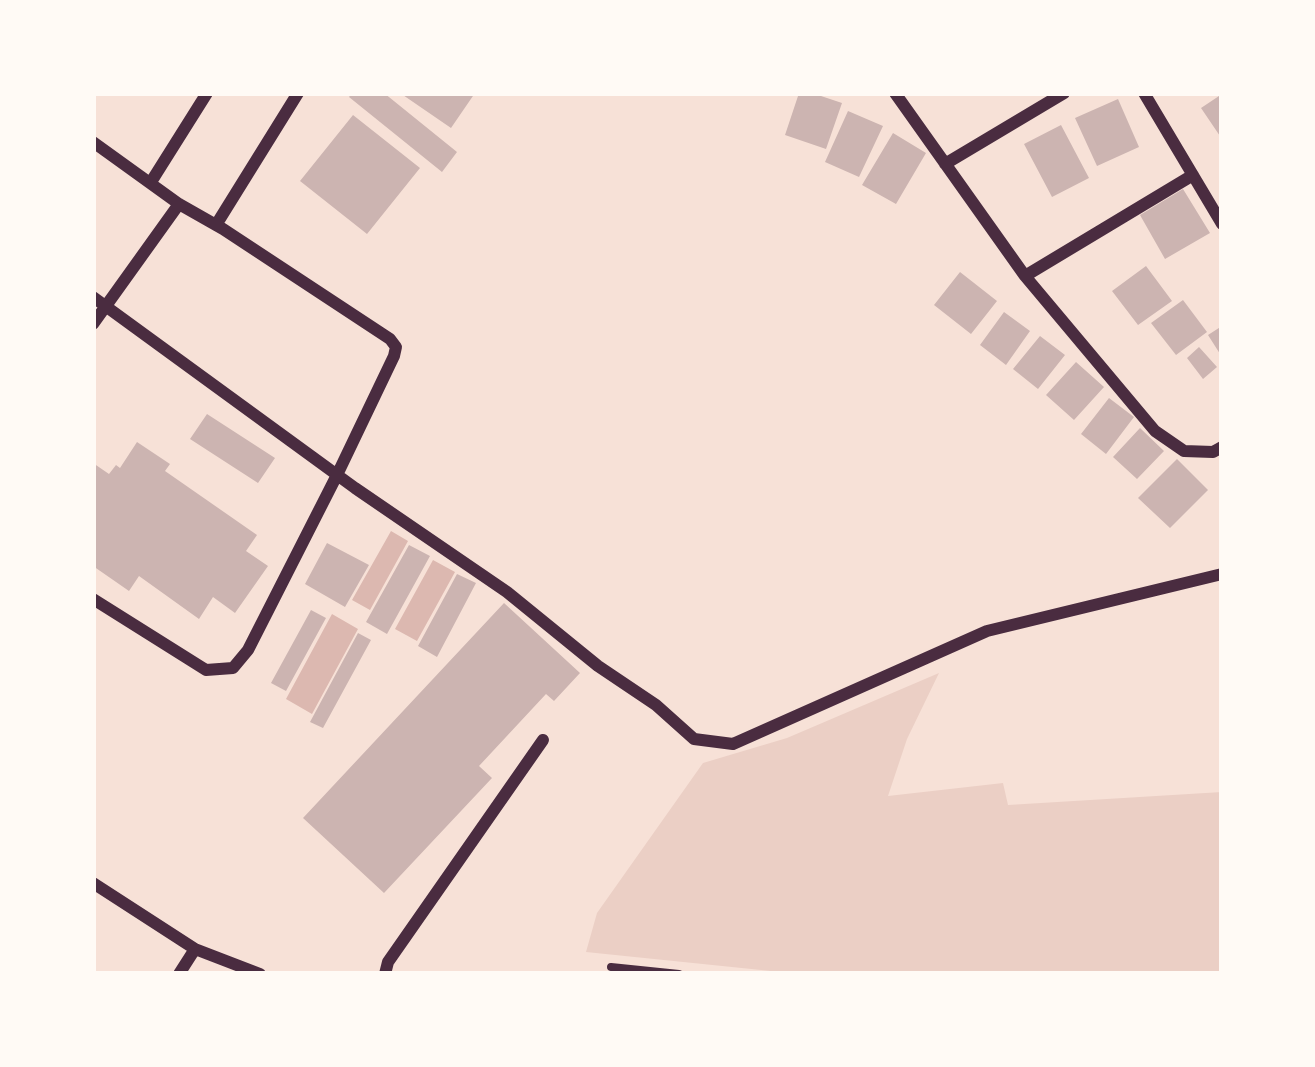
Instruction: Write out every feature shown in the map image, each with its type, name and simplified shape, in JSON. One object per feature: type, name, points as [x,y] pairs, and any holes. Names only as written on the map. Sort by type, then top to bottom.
[{"type":"street","points":[[151,182],[207,93]]},
{"type":"street","points":[[216,225],[298,93]]},
{"type":"street","points":[[895,93],[1024,276],[1155,431],[1184,452],[1222,448]]},
{"type":"street","points":[[945,164],[1064,93]]},
{"type":"street","points":[[1144,93],[1222,224]]},
{"type":"street","points":[[93,142],[179,204],[390,339],[395,347],[337,475],[248,650],[232,668],[206,670],[93,598]]},
{"type":"street","points":[[1024,276],[1193,175]]},
{"type":"street","points":[[93,324],[179,204]]},
{"type":"street","points":[[93,297],[507,592],[694,739],[734,744],[987,631],[1222,574]]},
{"type":"street","points":[[385,974],[388,962],[544,740]]},
{"type":"street","points":[[93,883],[195,949],[260,974]]},
{"type":"street","points":[[179,974],[195,949]]},
{"type":"path","points":[[611,967],[679,974]]},
{"type":"shaded area","points":[[391,531],[408,541],[370,610],[352,600]]},
{"type":"shaded area","points":[[433,560],[455,572],[417,641],[395,629]]},
{"type":"shaded area","points":[[332,614],[358,629],[312,714],[286,699]]},
{"type":"shaded area","points":[[939,673],[907,739],[888,796],[1003,783],[1008,805],[1222,792],[1222,974],[800,974],[586,952],[597,913],[703,763],[787,738]]},
{"type":"building","points":[[352,93],[384,93],[457,152],[442,172],[349,97]]},
{"type":"building","points":[[400,93],[475,93],[451,128]]},
{"type":"building","points":[[799,93],[842,103],[826,149],[785,135]]},
{"type":"building","points":[[1222,94],[1222,139],[1201,108]]},
{"type":"building","points":[[1118,99],[1139,147],[1097,166],[1075,118]]},
{"type":"building","points":[[848,111],[883,126],[859,177],[825,162]]},
{"type":"building","points":[[353,115],[420,168],[367,234],[300,181]]},
{"type":"building","points":[[1061,125],[1089,178],[1052,197],[1024,144]]},
{"type":"building","points":[[893,133],[926,153],[896,204],[862,185]]},
{"type":"building","points":[[1183,189],[1210,233],[1165,259],[1140,215]]},
{"type":"building","points":[[1146,266],[1172,301],[1138,325],[1112,291]]},
{"type":"building","points":[[960,272],[997,301],[971,334],[934,305]]},
{"type":"building","points":[[1183,300],[1207,332],[1176,355],[1151,323]]},
{"type":"building","points":[[1004,312],[1030,331],[1006,365],[980,345]]},
{"type":"building","points":[[1222,326],[1222,357],[1208,335]]},
{"type":"building","points":[[1040,336],[1065,355],[1038,389],[1013,369]]},
{"type":"building","points":[[1199,347],[1217,367],[1203,379],[1187,358]]},
{"type":"building","points":[[1076,362],[1104,387],[1074,420],[1046,395]]},
{"type":"building","points":[[1109,398],[1134,417],[1106,454],[1081,434]]},
{"type":"building","points":[[207,414],[275,458],[258,483],[190,439]]},
{"type":"building","points":[[1140,428],[1164,451],[1137,479],[1113,457]]},
{"type":"building","points":[[137,442],[170,464],[165,471],[257,535],[246,551],[268,566],[235,613],[213,597],[199,619],[139,576],[129,591],[93,566],[93,463],[109,474],[116,465],[120,468]]},
{"type":"building","points":[[1177,459],[1208,490],[1170,528],[1138,498]]},
{"type":"building","points":[[327,543],[369,565],[345,607],[305,584]]},
{"type":"building","points":[[409,545],[430,556],[387,634],[366,622]]},
{"type":"building","points":[[457,574],[476,583],[437,657],[418,646]]},
{"type":"building","points":[[504,603],[580,673],[554,701],[546,694],[479,766],[492,778],[384,893],[303,818]]},
{"type":"building","points":[[311,610],[326,618],[286,691],[271,683]]},
{"type":"building","points":[[358,633],[371,640],[323,728],[310,722]]}]
